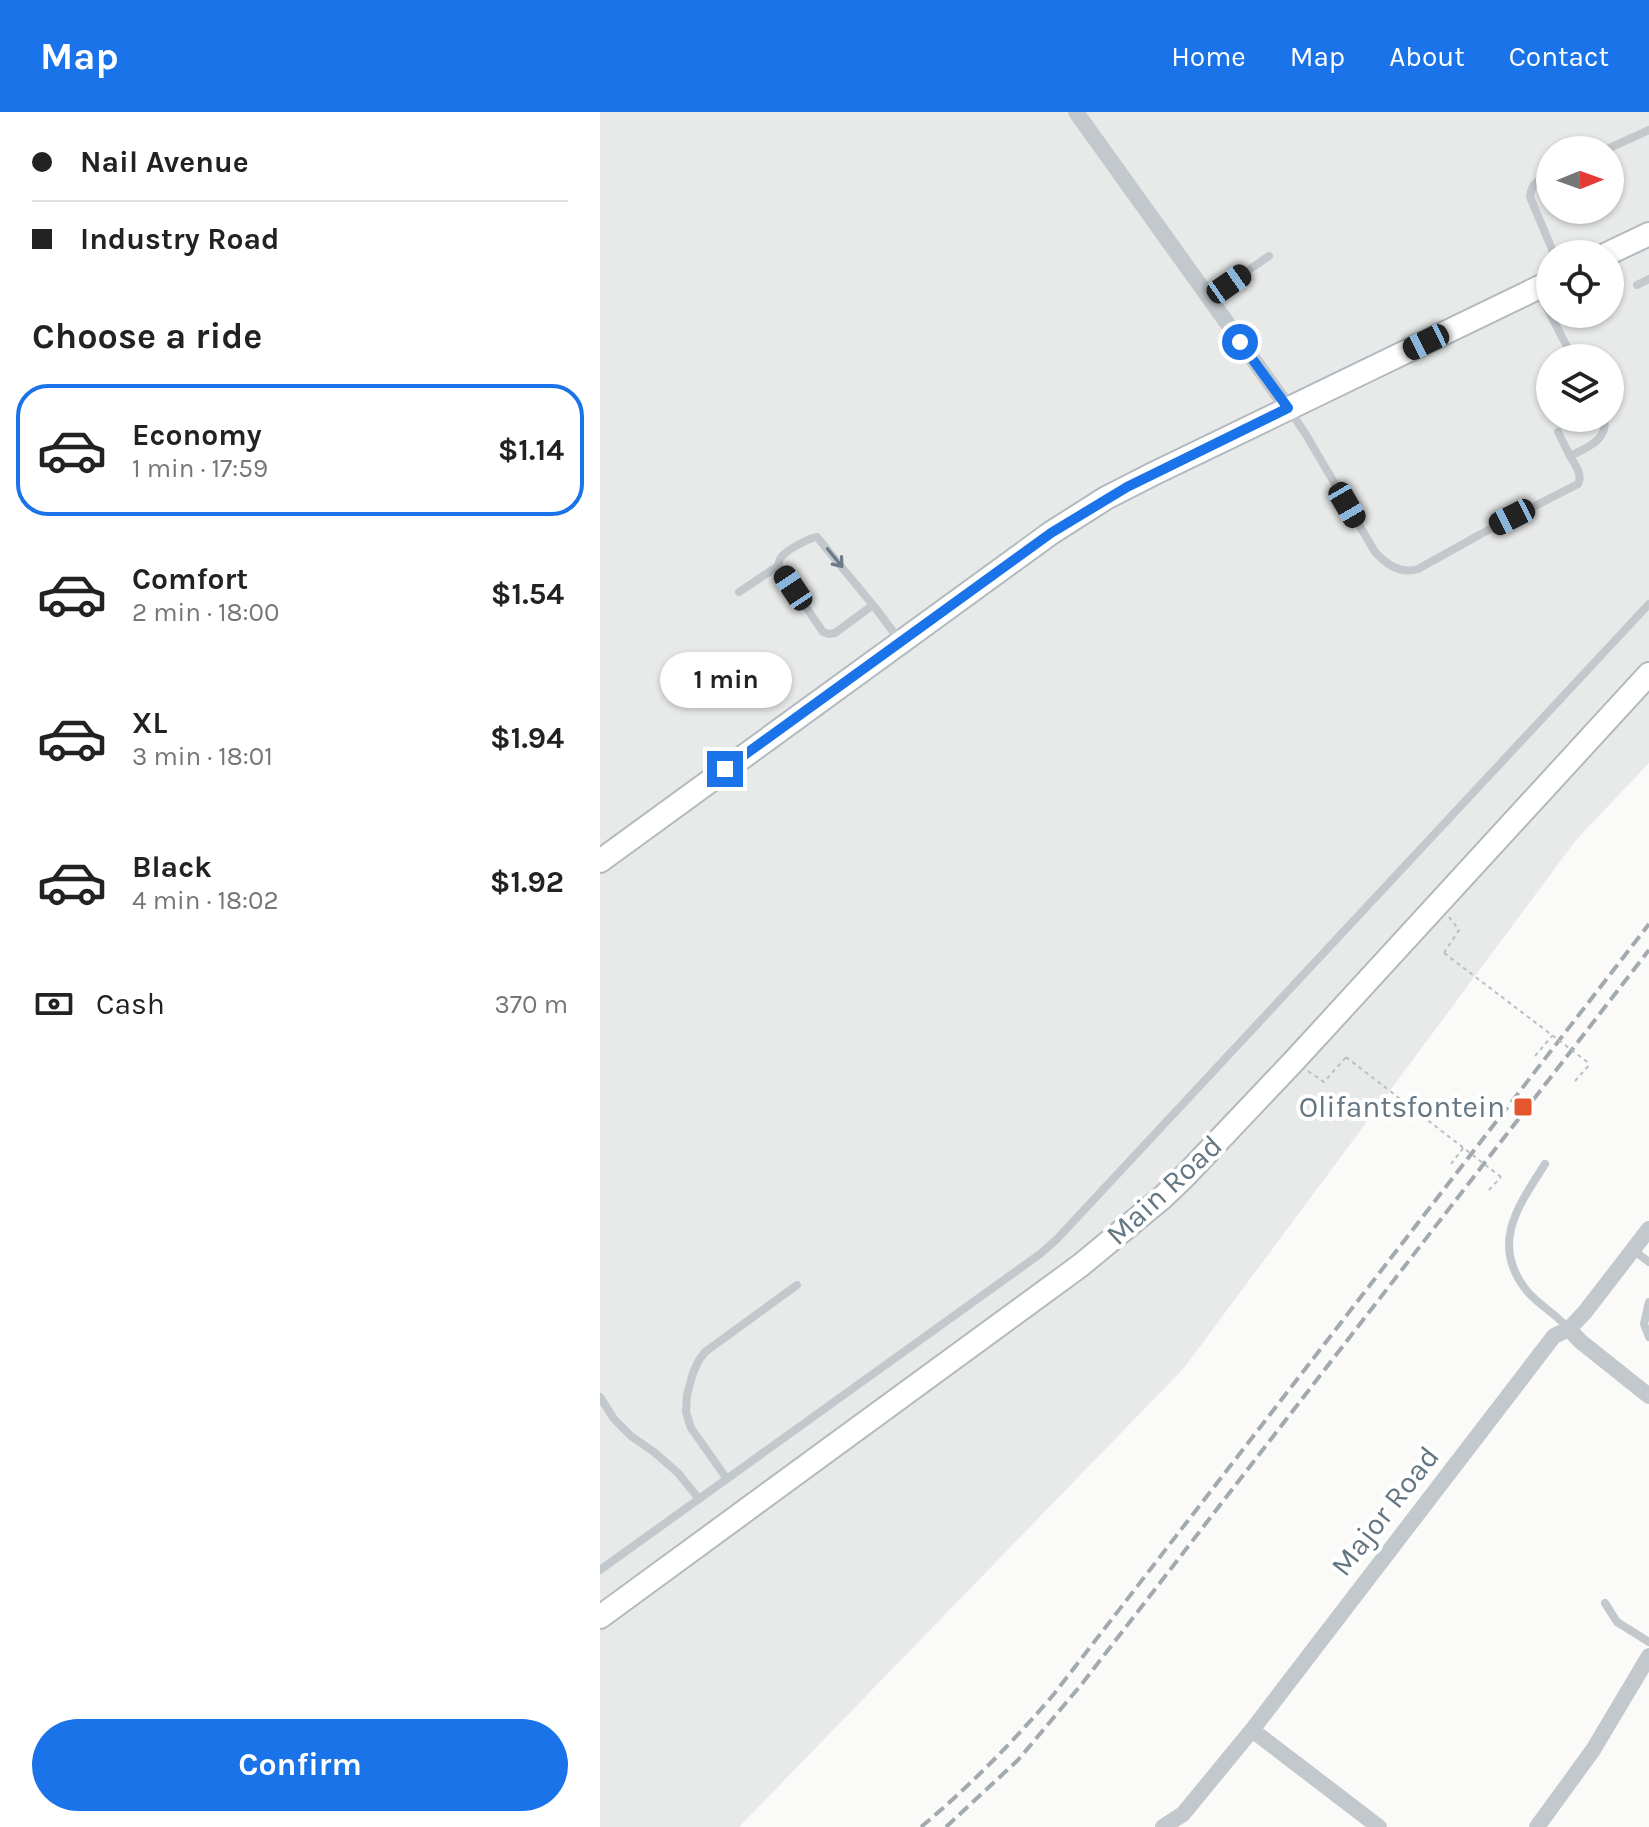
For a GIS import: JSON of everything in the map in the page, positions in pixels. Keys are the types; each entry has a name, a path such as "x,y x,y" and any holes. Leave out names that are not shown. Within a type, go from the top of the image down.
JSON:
{"main road":[{"path":"1624,246 1649,234"},
{"path":"600,861 1086,510 1153,474 1536,288"},
{"name":"Main Road","path":"600,1617 1081,1265 1162,1198 1294,1061 1649,674"}],"street":[{"path":"1076,112 1288,408"},
{"name":"Major Road","path":"1163,1827 1183,1814 1252,1730 1554,1336 1569,1329 1585,1312 1649,1229"},
{"path":"1569,1329 1649,1396"},
{"path":"1537,1827 1593,1750 1649,1656"},
{"path":"1252,1730 1379,1827"}],"lane":[{"path":"1624,141 1649,130"},
{"path":"1536,182 1531,187 1530,197 1536,211"},
{"path":"1208,298 1269,256"},
{"path":"1637,285 1649,279"},
{"path":"1288,408 1375,552 1388,565 1408,572 1578,484 1580,473 1558,432"},
{"path":"1570,456 1600,438 1603,432"},
{"path":"873,605 835,633 823,632 778,566 778,560 810,538 817,537 873,605 900,642"},
{"path":"739,592 778,566"},
{"path":"600,1570 1056,1240 1649,604"},
{"path":"1545,1164 1517,1209 1508,1248 1515,1272 1528,1292 1569,1329"},
{"path":"1633,1250 1649,1262"},
{"path":"727,1479 688,1420 687,1395 693,1373 705,1352 797,1285"},
{"path":"1649,1302 1644,1324 1649,1337"},
{"path":"600,1397 614,1419 678,1473 699,1499"},
{"path":"1605,1603 1617,1622 1649,1642"}],"path":[{"path":"1459,930 1444,953 1590,1064 1575,1081"},
{"path":"1535,1056 1552,1036"},
{"path":"1324,1082 1346,1057 1501,1177 1489,1190"},
{"path":"1451,1164 1464,1147"}],"shaded area":[{"path":"600,112 1649,112 1649,763 1576,840 1184,1368 739,1827 600,1827"}],"railway":[{"path":"921,1827 990,1764 1054,1694 1649,924"},
{"path":"946,1827 1018,1760 1081,1685 1649,950"}],"place":[{"name":"Olifantsfontein","path":"1523,1107"}],"route":[{"path":"725,769 1051,533 1106,498 1288,408 1240,342"}]}
